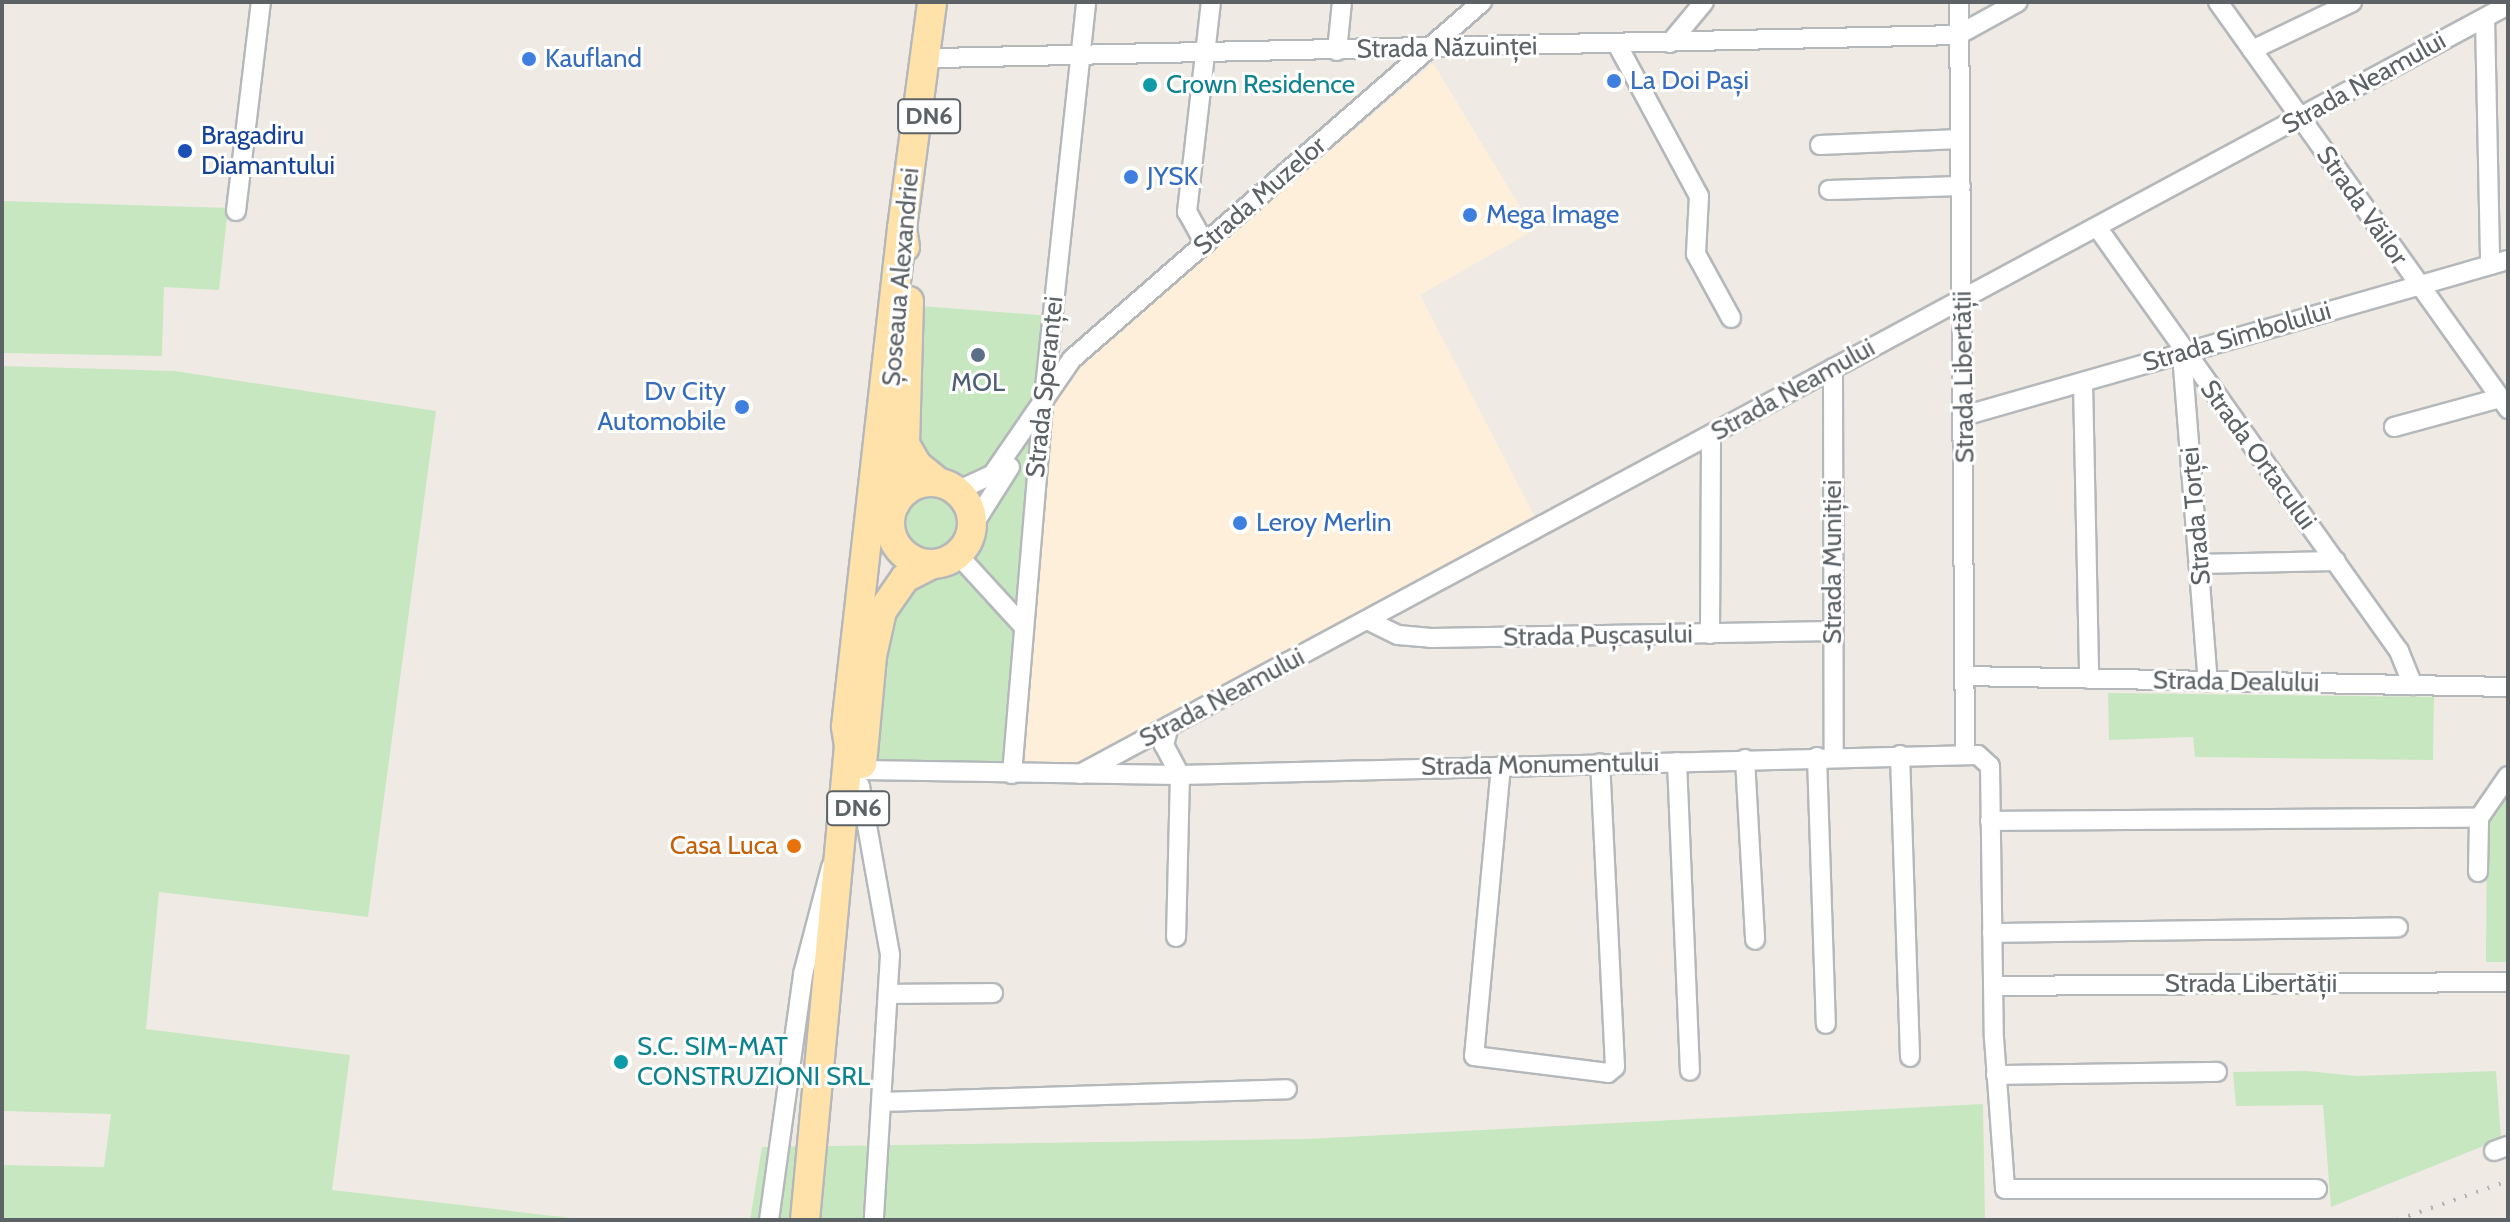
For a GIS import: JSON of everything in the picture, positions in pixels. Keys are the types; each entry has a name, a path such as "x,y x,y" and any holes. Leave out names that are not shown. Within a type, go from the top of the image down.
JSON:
{"main road":[{"name":"Șoseaua Alexandriei","path":"895,504 890,397 902,228 932,2"},
{"name":"Șoseaua Alexandriei","path":"944,2 915,230 902,402 910,456 947,487"},
{"name":"DN6","path":"857,768 846,726 902,228"},
{"path":"895,504 913,486 947,487"},
{"name":"DN6","path":"947,487 966,501 972,527"},
{"name":"DN6","path":"822,1220 869,625 888,567 895,504"},
{"path":"958,555 972,527"},
{"path":"891,534 905,556 930,565"},
{"name":"DN6","path":"805,1220 837,854 857,768 878,625 905,578 958,555"}],"street":[{"path":"236,211 261,2"},
{"name":"Strada Speranței","path":"1012,774 1043,396 1086,2"},
{"path":"1205,244 1187,212 1211,2"},
{"path":"1337,51 1342,2"},
{"name":"Strada Muzelor","path":"1043,396 1072,359 1432,49 1482,2"},
{"path":"1670,43 1704,2"},
{"name":"Strada Libertății","path":"1959,2 1967,415 1965,753"},
{"path":"1958,35 2018,2"},
{"name":"Strada Văilor","path":"2218,2 2504,403"},
{"path":"2252,50 2352,2"},
{"name":"Strada Neamului","path":"1078,775 2508,5"},
{"path":"2485,18 2488,143 2499,263"},
{"name":"Strada Năzuinței","path":"937,58 1958,35"},
{"path":"1617,44 1699,196 1696,254 1731,318"},
{"path":"2488,143 2508,135"},
{"path":"1820,145 1960,139"},
{"path":"1829,190 1961,186"},
{"name":"Strada Ortacului","path":"2097,227 2182,351 2399,651 2413,685"},
{"name":"Strada Simbolului","path":"1967,415 2182,351 2499,263"},
{"name":"Strada Torței","path":"2182,351 2208,682"},
{"name":"Strada Muniției","path":"1826,1024 1826,757 1833,631 1833,368"},
{"path":"2083,382 2089,679"},
{"path":"947,487 992,475 1043,396"},
{"path":"972,527 1030,434 1043,396"},
{"path":"2394,427 2504,403"},
{"path":"1710,634 1711,435"},
{"path":"958,555 1023,626"},
{"path":"2201,564 2336,561"},
{"name":"Strada Pușcașului","path":"1367,620 1398,635 1431,638 1833,631"},
{"name":"Strada Dealului","path":"1965,676 2508,687"},
{"path":"1169,726 1164,745 1180,775 1176,937"},
{"name":"Strada Monumentului","path":"857,768 1012,774 1180,775 1965,753 1987,760 1990,821"},
{"path":"1900,755 1910,1057"},
{"path":"1745,759 1755,940"},
{"path":"1677,762 1690,1071"},
{"path":"1501,766 1474,1056 1608,1073 1615,1067 1600,763"},
{"path":"857,768 889,941 883,1102 874,1220"},
{"path":"2478,872 2479,818 2508,776"},
{"path":"2317,1189 2005,1189 1996,1075 1990,821 2479,818"},
{"path":"769,1220 803,974 822,886 837,854"},
{"name":"Strada Libertății","path":"1992,933 2398,927"},
{"name":"Strada Libertății","path":"1993,986 2508,982"},
{"path":"888,994 993,993"},
{"path":"1996,1075 2217,1072"},
{"path":"883,1102 1287,1089"}],"shaded area":[{"path":"1433,63 1534,230 1420,295 1536,519 1085,767 1012,774 1043,396"}],"green space":[{"path":"2,201 228,208 219,290 164,287 162,356 2,353"},
{"path":"908,305 1052,316 1012,774 862,770 872,656 917,562 897,546 891,513 902,494 925,482 917,465","holes":["1030,434 987,500 971,514 958,492 1000,465"]},
{"path":"2,366 175,371 436,411 368,917 159,892 146,1029 350,1055 332,1190 588,1220 2,1220 2,1165 104,1167 111,1114 2,1111"},
{"path":"2108,693 2434,697 2433,760 2195,757 2193,737 2109,740"},
{"path":"2508,795 2508,962 2486,962 2487,820"},
{"path":"2307,1071 2357,1076 2496,1071 2501,1139 2331,1207 2323,1105 2236,1106 2233,1072"},
{"path":"1983,1104 1985,1220 750,1220 762,1147 1307,1139"}],"railway":[{"path":"2397,1220 2508,1181"}],"place":[{"name":"Kaufland","path":"529,59"},
{"name":"La Doi Pași","path":"1614,81"},
{"name":"Crown Residence","path":"1150,85"},
{"name":"Bragadiru Diamantului","path":"185,151"},
{"name":"JYSK","path":"1131,177"},
{"name":"Mega Image","path":"1470,215"},
{"name":"MOL","path":"978,355"},
{"name":"Dv City Automobile","path":"742,407"},
{"name":"Leroy Merlin","path":"1240,523"},
{"name":"Casa Luca","path":"794,846"},
{"name":"S.C. SIM-MAT CONSTRUZIONI SRL","path":"621,1062"}]}
